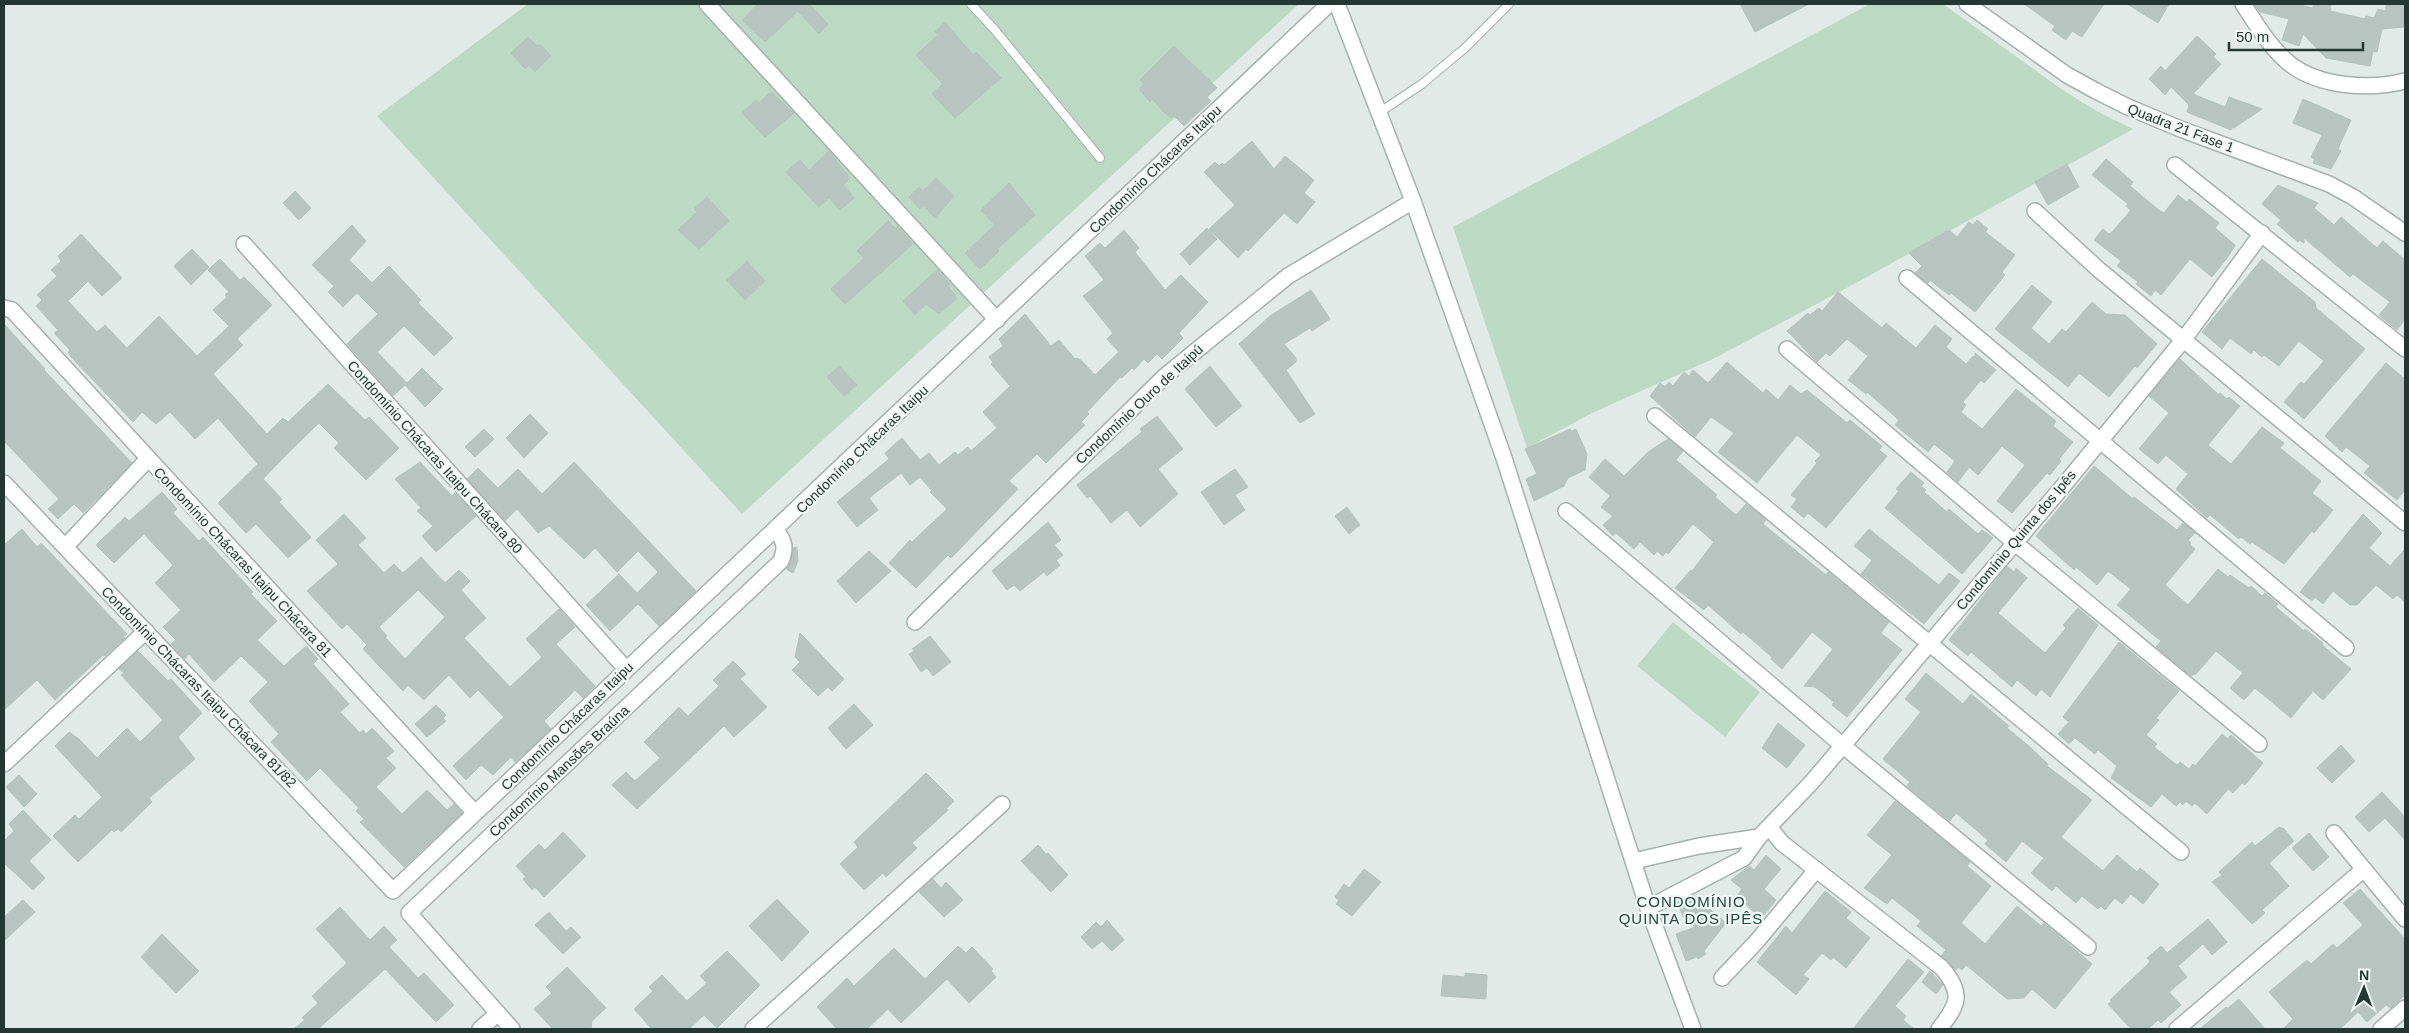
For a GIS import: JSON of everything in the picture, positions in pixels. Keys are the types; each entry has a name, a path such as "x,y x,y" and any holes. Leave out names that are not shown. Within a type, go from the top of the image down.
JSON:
{"street":[{"path":"707,4 997,320"},
{"name":"Condomínio Chácaras Itaipu","path":"393,891 626,669 776,531 1329,4"},
{"path":"1337,4 1413,201 1504,458 1648,908 1693,1029"},
{"name":"Quadra 21 Fase 1","path":"1966,4 2067,75 2096,91 2128,107 2183,130 2330,184 2353,196 2405,233"},
{"path":"2243,4 2265,38 2291,64 2315,77 2342,84 2366,86 2405,81"},
{"path":"2174,165 2262,233 2405,349"},
{"name":"Condomínio Ouro de Itaipú","path":"915,622 1166,376 1288,276 1413,201"},
{"path":"2035,211 2098,269 2405,523"},
{"name":"Condomínio Quinta dos Ipês","path":"1648,908 1744,858 1764,832 1929,644 2184,339 2262,233"},
{"name":"Condomínio Chácaras Itaipu Chácara 80","path":"244,244 626,669"},
{"path":"1907,278 2346,648"},
{"name":"Condomínio Chácaras Itaipu Chácara 81","path":"8,309 148,458 475,814"},
{"path":"1787,349 2014,542 2259,744"},
{"path":"1655,416 2182,852"},
{"path":"64,546 148,458"},
{"name":"Condomínio Chácaras Itaipu Chácara 81/82","path":"4,483 393,891"},
{"path":"1566,511 1842,745 2088,946"},
{"name":"Condomínio Mansões Braúna","path":"512,1029 408,913 781,561 785,552 784,540 776,531"},
{"path":"4,764 146,632"},
{"path":"753,1029 1002,804"},
{"path":"1634,861 1764,832 1782,843 1942,968 1952,980 1957,1000 1955,1008 1939,1029"},
{"path":"2334,832 2405,919"},
{"path":"2177,1029 2364,869"},
{"path":"1722,978 1757,941 1816,870"},
{"path":"2381,1029 2405,1008"},
{"path":"480,1029 497,1014"}],"lane":[{"path":"971,4 994,29 1100,158"},
{"path":"1380,112 1422,84 1465,48 1509,4"}],"green space":[{"path":"528,4 1299,4 742,514 377,116"},
{"path":"1870,4 1943,4 2064,91 2102,114 2133,129 1854,284 1713,359 1592,413 1527,448 1453,227"},
{"path":"1673,622 1760,692 1725,737 1637,666"}],"building":[{"path":"758,4 809,4 828,24 819,34 798,11 765,42 742,20"},
{"path":"1740,4 1809,4 1755,32"},
{"path":"2024,4 2104,4 2082,37 2072,31 2066,40 2052,30 2055,26"},
{"path":"2127,4 2169,4 2158,23"},
{"path":"2254,4 2296,4 2313,8 2313,5 2331,5 2330,11 2365,19 2366,16 2374,18 2378,9 2386,11 2386,4 2405,4 2405,27 2382,29 2377,52 2373,51 2370,66 2326,58 2303,34 2299,46 2282,40 2289,19 2260,12"},
{"path":"945,22 973,55 976,52 1001,78 955,118 932,94 943,84 916,55 938,35 935,32"},
{"path":"2197,36 2216,54 2213,57 2221,64 2193,94 2225,107 2229,97 2262,109 2234,128 2232,127 2231,130 2187,112 2189,105 2171,87 2165,95 2149,79 2161,66 2165,71"},
{"path":"528,37 537,46 540,44 551,56 535,72 529,65 525,69 511,53"},
{"path":"1174,46 1217,88 1207,97 1211,101 1184,126 1174,116 1171,118 1165,113 1152,99 1150,102 1139,89 1144,84 1140,80"},
{"path":"771,92 794,113 765,137 742,113 756,100 759,103"},
{"path":"2303,99 2351,120 2338,149 2341,151 2331,169 2313,163 2315,159 2311,157 2322,135 2293,123"},
{"path":"1252,141 1274,169 1285,156 1314,180 1304,193 1315,202 1297,224 1284,213 1248,251 1246,249 1238,258 1209,229 1235,205 1204,172 1215,162 1219,166 1222,163 1224,165"},
{"path":"829,151 850,178 843,185 854,198 840,210 829,198 819,207 786,172 800,160 809,170"},
{"path":"2106,159 2133,182 2130,186 2160,211 2164,213 2178,195 2187,202 2189,199 2219,223 2215,228 2235,245 2212,277 2190,259 2161,295 2155,290 2151,296 2136,284 2138,282 2117,266 2121,261 2094,240 2103,229 2109,234 2113,231 2131,210 2126,206 2128,204 2092,175"},
{"path":"2067,164 2079,187 2048,205 2035,182"},
{"path":"936,178 954,196 935,218 924,206 920,209 909,197 919,187 923,191"},
{"path":"1009,183 1035,215 997,249 999,251 980,269 965,253 995,225 981,210"},
{"path":"2278,185 2318,203 2314,208 2334,225 2341,217 2377,248 2383,241 2405,260 2405,319 2397,330 2379,315 2390,302 2353,274 2350,277 2304,238 2304,243 2299,240 2298,242 2277,224 2281,220 2262,204"},
{"path":"295,191 311,208 299,220 283,203"},
{"path":"707,197 729,221 699,249 678,230 697,212 694,209"},
{"path":"1977,220 1988,229 1985,232 2015,255 2002,272 2005,275 1975,312 1951,293 1949,295 1930,280 1928,283 1915,273 1922,266 1909,253 1949,230 1957,237 1969,222 1973,225"},
{"path":"888,221 895,228 897,226 913,244 845,304 831,289 864,258 857,251"},
{"path":"352,225 366,241 349,260 372,283 389,266 421,300 418,303 453,338 434,356 404,326 377,352 407,383 422,368 443,389 425,407 405,385 393,396 347,344 378,314 357,293 343,307 328,292 334,286 312,265"},
{"path":"1207,228 1217,239 1190,265 1180,254"},
{"path":"1124,230 1139,248 1135,252 1165,290 1181,275 1208,302 1179,333 1183,338 1162,359 1157,354 1148,363 1144,359 1134,370 1132,368 1122,378 1120,377 1087,412 1089,414 1081,422 1085,425 1046,463 1037,454 1009,481 1018,489 951,558 948,555 916,588 889,563 910,540 912,542 947,509 930,492 932,491 920,477 910,485 901,473 869,498 878,510 857,527 837,502 889,459 885,453 902,438 920,460 929,453 939,465 955,452 958,455 968,447 971,451 997,428 983,412 1010,386 991,364 993,362 989,357 1003,346 999,339 1025,314 1051,346 1059,340 1075,359 1077,358 1082,361 1095,375 1119,352 1107,339 1113,333 1083,296 1104,280 1085,256 1100,243 1105,248"},
{"path":"81,234 122,278 102,296 88,281 68,301 97,332 105,325 127,348 159,316 197,356 229,326 213,310 227,297 225,295 229,292 208,270 220,259 240,280 244,277 272,305 237,339 243,345 213,374 267,434 283,418 288,422 328,384 365,420 369,417 399,448 366,480 334,448 339,443 319,423 288,453 263,479 282,499 279,502 311,537 288,558 256,524 246,533 218,503 258,464 218,418 195,439 170,412 156,424 142,412 133,422 71,357 68,352 70,350 54,333 58,330 36,306 42,300 37,295 57,276 51,270 61,261 58,256"},
{"path":"192,249 209,267 191,285 174,266"},
{"path":"2262,259 2315,302 2316,308 2365,349 2304,419 2284,402 2301,382 2304,384 2324,361 2299,341 2279,366 2264,355 2262,357 2254,350 2251,354 2230,338 2222,349 2202,332"},
{"path":"747,261 765,281 745,300 727,280"},
{"path":"937,270 950,284 948,286 957,298 939,314 926,304 915,315 903,301"},
{"path":"2032,285 2052,302 2031,328 2049,344 2062,329 2066,332 2092,302 2106,314 2125,315 2157,344 2137,368 2135,366 2109,397 2079,373 2068,387 1995,329"},
{"path":"1311,290 1330,319 1312,331 1310,328 1284,344 1296,358 1296,362 1286,370 1315,414 1300,423 1239,344 1270,316"},
{"path":"1838,292 1882,328 1886,323 1916,348 1935,325 1952,339 1946,347 1966,364 1973,356 1975,357 1975,353 1996,370 1984,383 1981,380 1963,402 1966,405 1961,412 1982,429 2016,389 2056,421 2053,426 2073,442 2059,459 2061,461 2050,475 2047,473 2012,513 1997,501 2025,465 2002,446 1978,475 1969,467 1958,482 1947,472 1955,461 1934,444 1928,452 1895,425 1899,420 1867,392 1866,394 1848,380 1868,356 1847,339 1830,356 1826,353 1817,362 1787,331 1808,313 1810,315 1819,308 1822,311"},
{"path":"4,324 44,370 132,463 83,513 74,504 58,519 48,509 59,499 4,441"},
{"path":"2180,359 2219,395 2220,393 2227,399 2229,397 2240,406 2208,445 2231,464 2262,427 2284,443 2280,448 2321,481 2312,493 2333,510 2284,564 2252,542 2250,544 2241,537 2239,539 2210,515 2207,518 2176,489 2188,474 2166,455 2158,464 2139,449 2169,413 2149,396"},
{"path":"1727,362 1763,393 1766,389 1778,400 1790,385 1801,394 1807,390 1847,423 1850,420 1882,446 1879,450 1887,456 1826,528 1808,513 1804,518 1791,507 1797,499 1791,495 1817,463 1815,461 1821,455 1797,435 1757,483 1718,452 1734,433 1711,417 1695,437 1650,396 1660,383 1665,387 1669,382 1673,386 1684,372 1689,376 1693,370 1708,383"},
{"path":"2386,363 2405,379 2405,490 2397,500 2364,473 2370,466 2346,447 2342,452 2325,436"},
{"path":"839,366 857,385 844,396 827,377"},
{"path":"1210,366 1242,406 1216,427 1185,389"},
{"path":"530,414 548,433 524,458 506,438"},
{"path":"1157,416 1183,449 1158,469 1178,494 1140,527 1127,510 1111,523 1090,496 1087,498 1077,485 1142,432 1140,429"},
{"path":"484,429 494,439 475,457 465,447"},
{"path":"1570,429 1572,431 1576,429 1587,454 1585,470 1568,478 1564,486 1534,501 1526,479 1537,474 1525,449"},
{"path":"1668,439 1683,451 1676,460 1717,495 1715,497 1736,515 1746,504 1766,520 1763,524 1826,575 1828,572 1889,622 1881,633 1902,650 1847,717 1832,705 1834,702 1815,687 1804,686 1833,649 1812,632 1782,669 1771,659 1772,657 1743,632 1741,634 1708,605 1704,610 1675,588 1692,571 1714,542 1693,524 1668,554 1666,552 1663,556 1657,551 1654,555 1640,542 1634,549 1616,533 1613,536 1603,525 1613,516 1601,507 1610,496 1589,477 1605,459 1624,476 1648,452"},
{"path":"420,462 452,496 455,493 476,516 436,552 422,536 433,526 417,511 421,508 395,479"},
{"path":"574,462 696,591 659,626 638,604 610,631 586,605 619,574 637,593 658,572 638,551 617,572 595,548 584,559 549,526 538,533 517,509 505,521 467,479 478,468 498,488 518,469 542,494"},
{"path":"2094,466 2133,499 2134,497 2177,530 2183,523 2195,533 2188,540 2195,549 2165,585 2188,605 2218,569 2228,577 2230,575 2249,588 2251,586 2262,596 2265,593 2278,604 2276,607 2304,631 2305,629 2323,643 2322,645 2351,669 2323,700 2313,691 2291,718 2255,688 2244,700 2230,688 2243,673 2216,651 2195,675 2191,676 2156,647 2161,641 2117,605 2131,589 2108,571 2097,585 2076,567 2074,570 2036,536"},
{"path":"1235,469 1248,487 1235,495 1245,510 1224,525 1201,492"},
{"path":"1911,472 1924,483 1921,486 1926,490 1924,492 1947,512 1949,509 1978,534 1982,530 1993,538 1962,574 1885,508 1899,491 1896,489"},
{"path":"162,492 177,509 173,513 199,541 203,537 253,592 251,594 277,621 257,640 284,666 306,646 318,659 313,664 349,704 340,712 360,733 363,730 366,734 372,728 394,751 386,758 396,768 376,787 402,814 427,790 447,810 454,804 462,813 404,867 360,822 364,819 356,811 359,808 320,768 307,781 271,742 279,734 249,701 268,682 241,656 214,682 189,654 185,659 171,644 176,640 163,627 181,610 155,583 173,565 144,534 114,563 96,545 125,517 129,521"},
{"path":"1347,507 1360,525 1349,534 1335,516"},
{"path":"344,514 366,538 358,545 384,573 394,564 403,573 421,557 445,583 459,570 470,581 461,590 486,618 464,638 510,687 542,657 526,639 559,609 575,627 556,644 595,686 583,698 575,690 544,721 551,729 515,762 511,757 493,775 481,765 466,780 453,766 504,717 478,690 470,698 449,675 424,700 408,685 403,691 363,649 367,645 347,624 342,629 307,591 338,564 316,540","holes":["418,590 445,617 405,659 385,637 387,636 379,627"]},
{"path":"2363,514 2382,533 2369,548 2390,566 2405,549 2405,602 2397,595 2393,599 2376,585 2357,605 2350,605 2333,591 2323,604 2315,597 2312,601 2300,592"},
{"path":"1048,522 1061,540 1054,545 1063,555 1056,560 1060,565 1047,576 1044,572 1020,591 1014,585 1007,590 992,571"},
{"path":"22,529 37,547 41,543 127,634 123,636 125,638 105,656 103,655 55,700 37,680 4,710 4,545"},
{"path":"1869,529 1939,585 1949,573 1960,581 1924,624 1861,574 1872,560 1854,546"},
{"path":"797,547 798,561 793,573 786,569 791,559 793,548"},
{"path":"869,551 891,571 856,603 837,581"},
{"path":"2007,566 2014,572 2016,568 2027,578 1998,613 2045,653 2066,628 2063,625 2078,608 2098,625 2050,697 2041,689 2036,696 2017,680 2012,687 1971,652 1968,656 1949,640"},
{"path":"800,633 844,679 832,691 828,687 818,696 792,670 800,662 795,657"},
{"path":"930,636 951,662 933,676 927,668 921,672 909,654 914,651 912,649"},
{"path":"2119,642 2179,691 2156,718 2159,720 2146,735 2157,744 2154,747 2177,765 2180,762 2189,769 2193,764 2195,766 2222,734 2228,739 2231,735 2263,763 2245,785 2242,783 2233,793 2228,789 2207,814 2195,803 2192,806 2186,801 2183,805 2180,802 2176,806 2162,794 2151,807 2111,778 2117,766 2098,750 2095,754 2075,738 2069,744 2058,734 2069,722 2063,717"},
{"path":"138,651 168,681 171,679 202,713 178,737 195,759 149,798 152,802 121,832 118,829 114,832 112,830 78,862 53,836 75,815 79,819 102,797 55,746 69,732 79,739 97,758 127,728 140,742 163,720 121,675 124,673 119,669"},
{"path":"733,661 746,674 740,679 767,707 734,737 724,726 637,809 612,785 626,772 635,781 660,758 644,742 679,707 688,716 719,686 713,680"},
{"path":"1926,673 1963,704 1971,694 2009,726 2007,728 2048,764 2047,766 2092,800 2061,837 2103,871 2117,855 2137,872 2140,868 2159,884 2143,904 2131,894 2122,904 2115,898 2105,910 2101,906 2098,909 2082,896 2076,903 2056,886 2052,891 2031,873 2044,858 2022,841 2006,862 1985,844 1988,840 1956,813 1950,821 1907,786 1910,782 1883,759 1921,712 1905,699"},
{"path":"854,704 873,725 846,749 828,728"},
{"path":"436,705 446,715 443,718 446,721 427,737 415,724"},
{"path":"1778,723 1805,745 1787,768 1762,748"},
{"path":"2341,745 2355,761 2332,783 2317,768"},
{"path":"926,773 954,801 946,809 948,810 912,843 917,848 886,877 883,873 864,890 840,864 858,847 854,842"},
{"path":"19,775 37,794 24,807 6,787"},
{"path":"2382,792 2405,817 2405,840 2385,818 2369,832 2355,817"},
{"path":"1895,801 1970,862 1967,866 1991,886 1961,923 1985,944 2017,906 2041,926 2044,923 2092,964 2055,1009 2032,989 2024,998 2007,999 1966,965 1962,970 1958,967 1956,970 1941,956 1946,950 1917,926 1921,921 1892,898 1887,904 1864,888 1892,855 1867,835"},
{"path":"23,810 51,840 29,861 45,878 33,890 4,863 4,841 14,831 9,824"},
{"path":"2279,827 2284,829 2294,841 2269,863 2289,886 2262,910 2265,913 2252,924 2212,882 2222,875 2219,872 2252,842 2255,846"},
{"path":"563,832 586,856 544,897 535,887 532,890 523,879 526,877 516,866 539,844 545,850"},
{"path":"2309,833 2329,857 2313,871 2292,848"},
{"path":"1038,845 1068,875 1051,892 1021,861"},
{"path":"1766,855 1781,869 1764,889 1776,900 1761,919 1737,896 1742,889 1731,880 1749,866 1754,870"},
{"path":"1364,869 1381,882 1352,916 1336,904 1339,900 1335,897 1344,884 1349,888"},
{"path":"933,879 941,888 946,882 963,900 944,917 919,892"},
{"path":"2360,889 2405,939 2405,995 2391,1008 2386,1005 2367,1022 2358,1012 2340,1029 2283,1029 2293,1019 2269,992 2307,960 2311,964 2333,944 2337,948 2363,925 2343,903"},
{"path":"1825,891 1851,912 1846,918 1870,938 1846,968 1833,957 1831,960 1822,953 1803,975 1809,979 1796,995 1757,962 1786,926 1792,933"},
{"path":"1694,895 1726,923 1704,951 1706,954 1698,959 1697,957 1686,961 1676,934 1695,927 1683,917 1678,903"},
{"path":"777,899 809,932 782,961 749,926"},
{"path":"23,900 35,912 4,941 4,917"},
{"path":"340,907 370,940 384,926 397,940 389,947 418,978 424,973 454,1005 436,1022 385,969 318,1029 294,1029 305,1020 302,1018 318,1003 312,996 347,963 316,929"},
{"path":"549,912 566,931 571,927 581,937 563,954 535,925"},
{"path":"2208,919 2227,942 2212,955 2203,944 2178,966 2187,977 2169,992 2181,1005 2161,1023 2158,1020 2148,1029 2131,1029 2108,1004 2112,1001 2110,1000 2148,964 2150,961 2147,958 2161,946 2167,953"},
{"path":"1107,920 1124,940 1112,951 1102,941 1092,949 1081,937 1096,922 1101,927"},
{"path":"162,934 199,971 176,993 141,957"},
{"path":"958,946 966,953 972,947 993,969 991,971 996,977 969,1003 947,979 901,1023 888,1009 867,1029 837,1029 817,1007 847,978 854,986 894,948 925,979"},
{"path":"727,951 760,985 717,1028 704,1015 689,1029 652,1029 634,1009 653,991 649,987 662,975 687,1001 707,983 700,976"},
{"path":"1908,959 1924,972 1895,1006 1906,1016 1903,1020 1914,1029 1853,1029"},
{"path":"567,967 606,1008 592,1021 591,1029 553,1029 534,1009 552,993 546,987"},
{"path":"1930,971 1943,985 1936,994 1922,982"},
{"path":"1465,973 1487,975 1486,999 1441,996 1443,975 1465,977"},
{"path":"2239,999 2265,1029 2200,1029 2226,1007 2228,1008"}],"district":[{"name":"CONDOMÍNIO QUINTA DOS IPÊS","path":"1691,910"}]}
